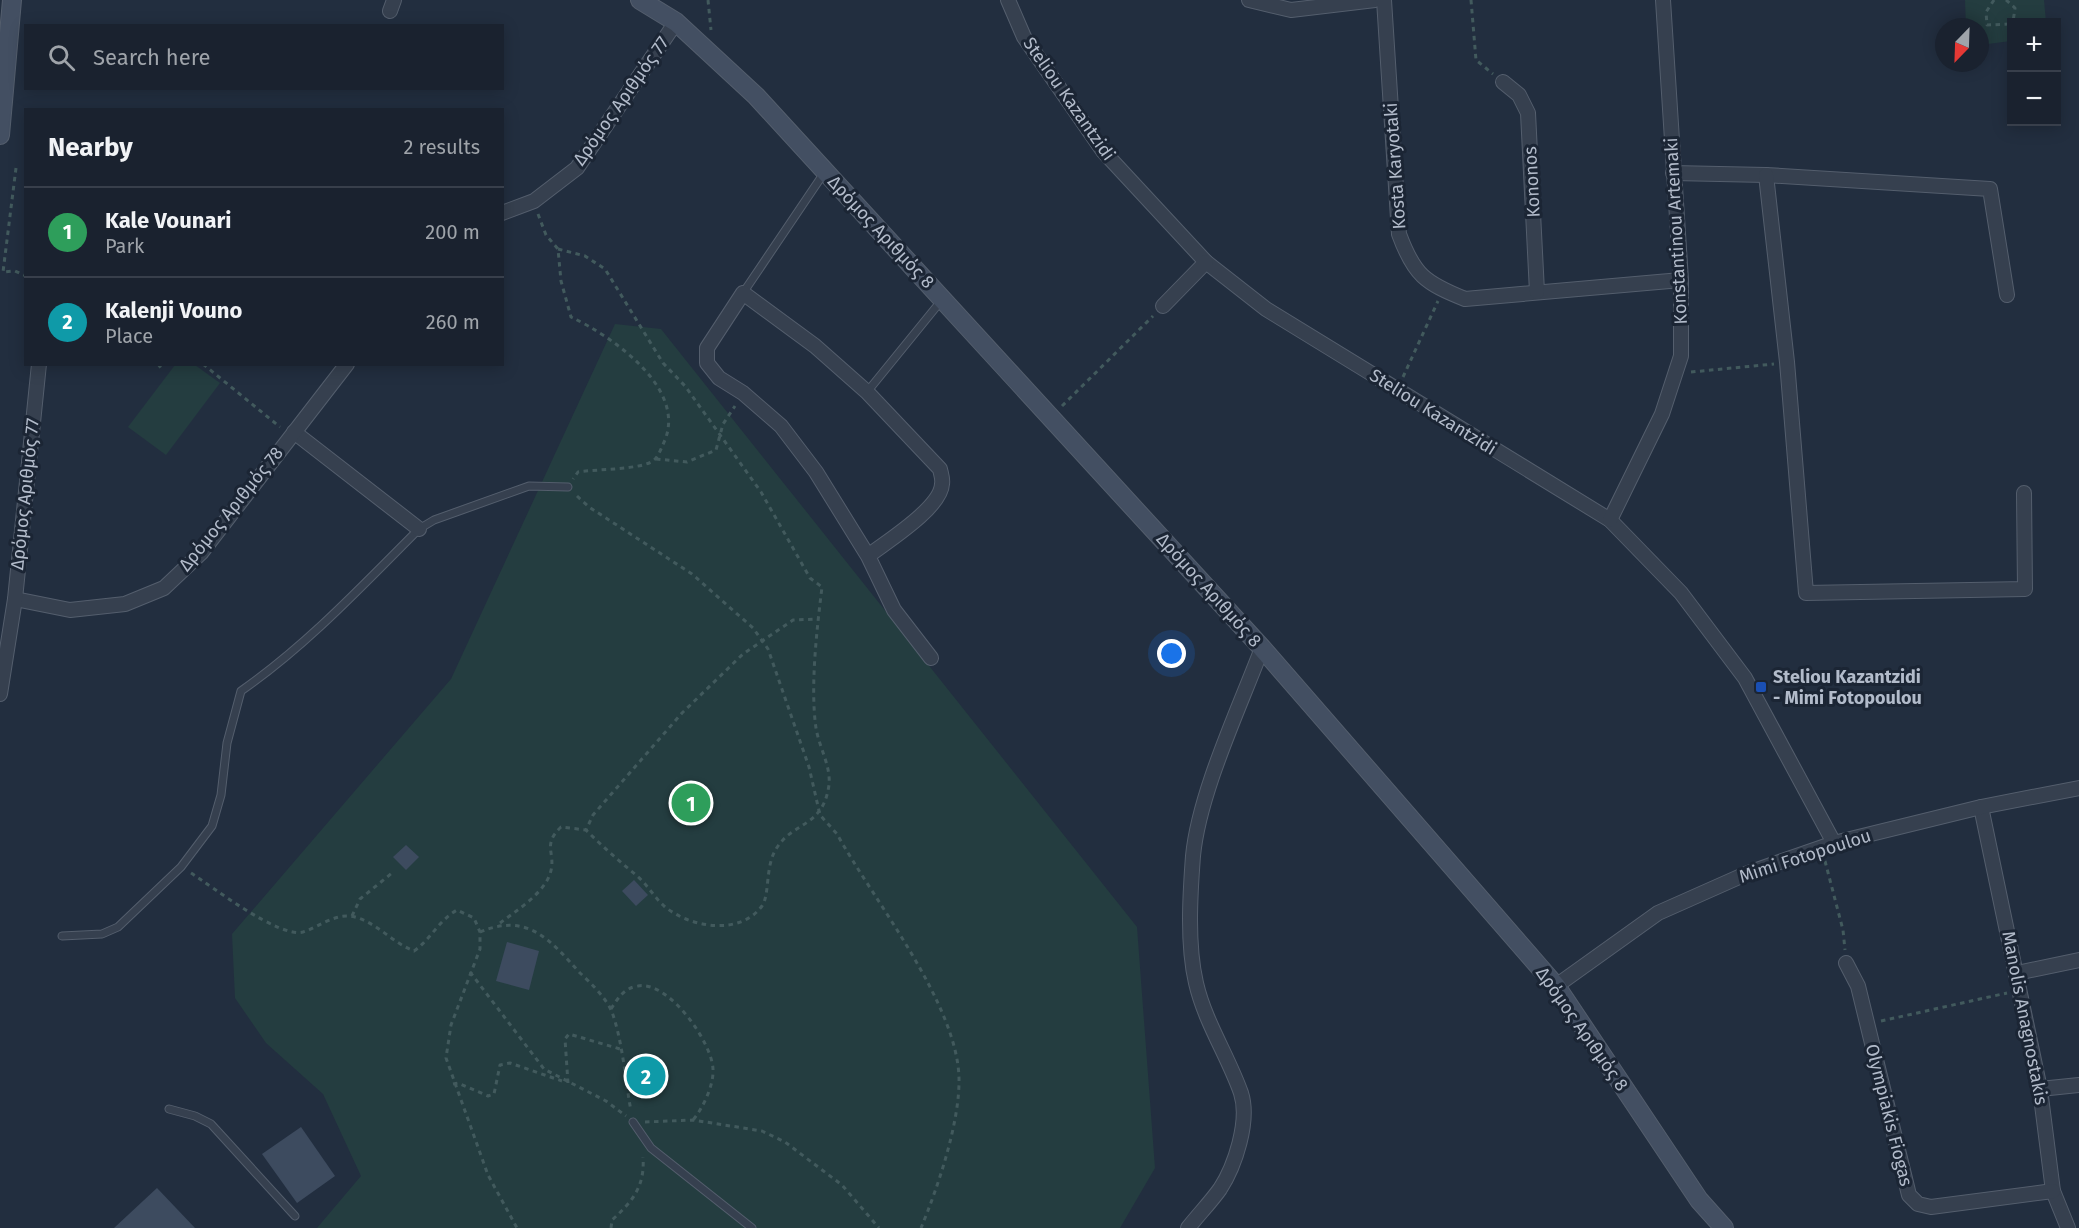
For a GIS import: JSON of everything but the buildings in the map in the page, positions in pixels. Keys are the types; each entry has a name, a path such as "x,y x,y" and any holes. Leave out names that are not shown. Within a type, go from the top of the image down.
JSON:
{"street":[{"path":"0,135 12,0"},
{"name":"Δρόμος Αριθμός 8","path":"640,0 676,22 756,96 1262,648 1556,986 1699,1200 1724,1228"},
{"name":"Steliou Kazantzidi","path":"1008,0 1024,37 1103,151 1206,262 1266,309 1610,520 1681,592 1744,678 1828,845"},
{"path":"1249,0 1291,10 1375,0"},
{"name":"Kosta Karyotaki","path":"1384,0 1399,234 1410,263 1435,287 1465,299 1682,280"},
{"name":"Konstantinou Artemaki","path":"1610,520 1662,414 1681,356 1682,280 1663,0"},
{"name":"Δρόμος Αριθμός 77","path":"504,212 534,201 577,168 676,22"},
{"name":"Kononos","path":"1503,82 1519,95 1528,113 1537,292"},
{"path":"1673,173 1766,175 1990,189 2007,295"},
{"path":"1766,175 1787,362 1806,593 2025,589 2024,493"},
{"path":"1163,306 1206,262"},
{"path":"868,556 923,513 937,498 943,485 940,469 867,392 815,345 743,292 707,348 706,363 719,378 743,393 781,426 809,463 868,556 894,610 931,658"},
{"name":"Δρόμος Αριθμός 77","path":"0,694 15,599 39,366"},
{"name":"Δρόμος Αριθμός 78","path":"15,599 70,610 124,604 164,588 201,553 345,366"},
{"path":"293,434 419,529"},
{"path":"1188,1228 1220,1188 1238,1145 1243,1118 1241,1094 1207,1017 1196,984 1192,956 1193,855 1200,818 1262,648"},
{"name":"Mimi Fotopoulou","path":"1556,986 1658,913 1748,873 1828,845 1981,807 2079,788"},
{"name":"Manolis Anagnostakis","path":"1981,807 2040,1089 2053,1191 2068,1228"},
{"path":"2017,973 2079,960"},
{"name":"Olympiakis Fiogas","path":"1846,963 1858,986 1909,1195 1918,1204 1931,1207 2053,1191"},
{"path":"2040,1089 2079,1085"}],"lane":[{"path":"743,292 826,171"},
{"path":"867,392 943,299"},
{"path":"62,936 102,934 118,927 181,867 212,826 221,795 227,743 242,691 274,668 321,626 419,529 444,516 529,486 568,488"},
{"path":"169,1109 195,1116 211,1124 295,1216"},
{"path":"633,1122 651,1148 752,1228"}],"path":[{"path":"708,0 714,55"},
{"path":"1471,0 1476,60 1503,82"},
{"path":"1994,0 1986,12 1987,26 2007,24"},
{"path":"2006,0 2014,8 2013,18"},
{"path":"16,168 3,272 15,271 24,275"},
{"path":"480,932 500,923 543,886 550,874 552,859 549,848 553,835 561,827 586,830 639,877 664,905 678,915 704,924 728,925 747,921 764,904 768,864 778,847 820,815 829,785 825,758 816,729 818,619 822,587 810,578 761,492 684,386 663,363 605,269 585,256 558,249 546,235 534,201"},
{"path":"558,249 561,281 571,317 597,329 636,358 666,405 670,426 656,459"},
{"path":"1398,390 1443,290"},
{"path":"1051,417 1163,306"},
{"path":"1675,374 1787,362"},
{"path":"206,366 293,434"},
{"path":"743,393 723,424 716,450 687,462 656,459 644,465 578,472 568,488 589,507 692,574 753,628 768,650 809,767 820,815 837,834 939,1002 953,1043 959,1078 953,1120 939,1185 921,1228"},
{"path":"586,830 593,814 682,712 743,654 793,620 818,619"},
{"path":"1828,845 1843,930 1846,963"},
{"path":"181,867 274,927 300,932 329,920 352,916 366,921 401,946 414,951 426,943 445,917 457,910 474,918 480,932 480,949 449,1036 446,1058 453,1084 488,1175 517,1228"},
{"path":"352,916 360,899 392,873"},
{"path":"500,923 531,929 546,937 588,980 611,1009 621,1049 633,1122"},
{"path":"470,972 544,1069 606,1101 633,1122 693,1120 762,1131 785,1142 842,1185 879,1228"},
{"path":"611,1009 622,992 639,985 655,987 681,1008 704,1041 713,1070 703,1109 693,1120"},
{"path":"1867,1024 2020,990"},
{"path":"568,1083 565,1039 569,1034 621,1049"},
{"path":"453,1084 458,1083 488,1096 494,1095 500,1065 510,1063 568,1083"},
{"path":"612,1228 612,1220 629,1204 640,1188 645,1139"}],"green space":[{"path":"1965,0 2044,0 2046,18 2007,18 2007,42 1989,44 1989,18 1966,18"},
{"path":"615,324 661,329 1137,927 1155,1168 1120,1228 317,1228 361,1176 323,1094 266,1043 235,998 232,934 451,679"},
{"path":"174,366 196,366 220,383 166,455 128,427"}],"place":[{"name":"Steliou Kazantzidi - Mimi Fotopoulou","path":"1761,687"},
{"name":"Kale Vounari","path":"691,803"},
{"name":"Kalenji Vouno","path":"646,1076"}]}
